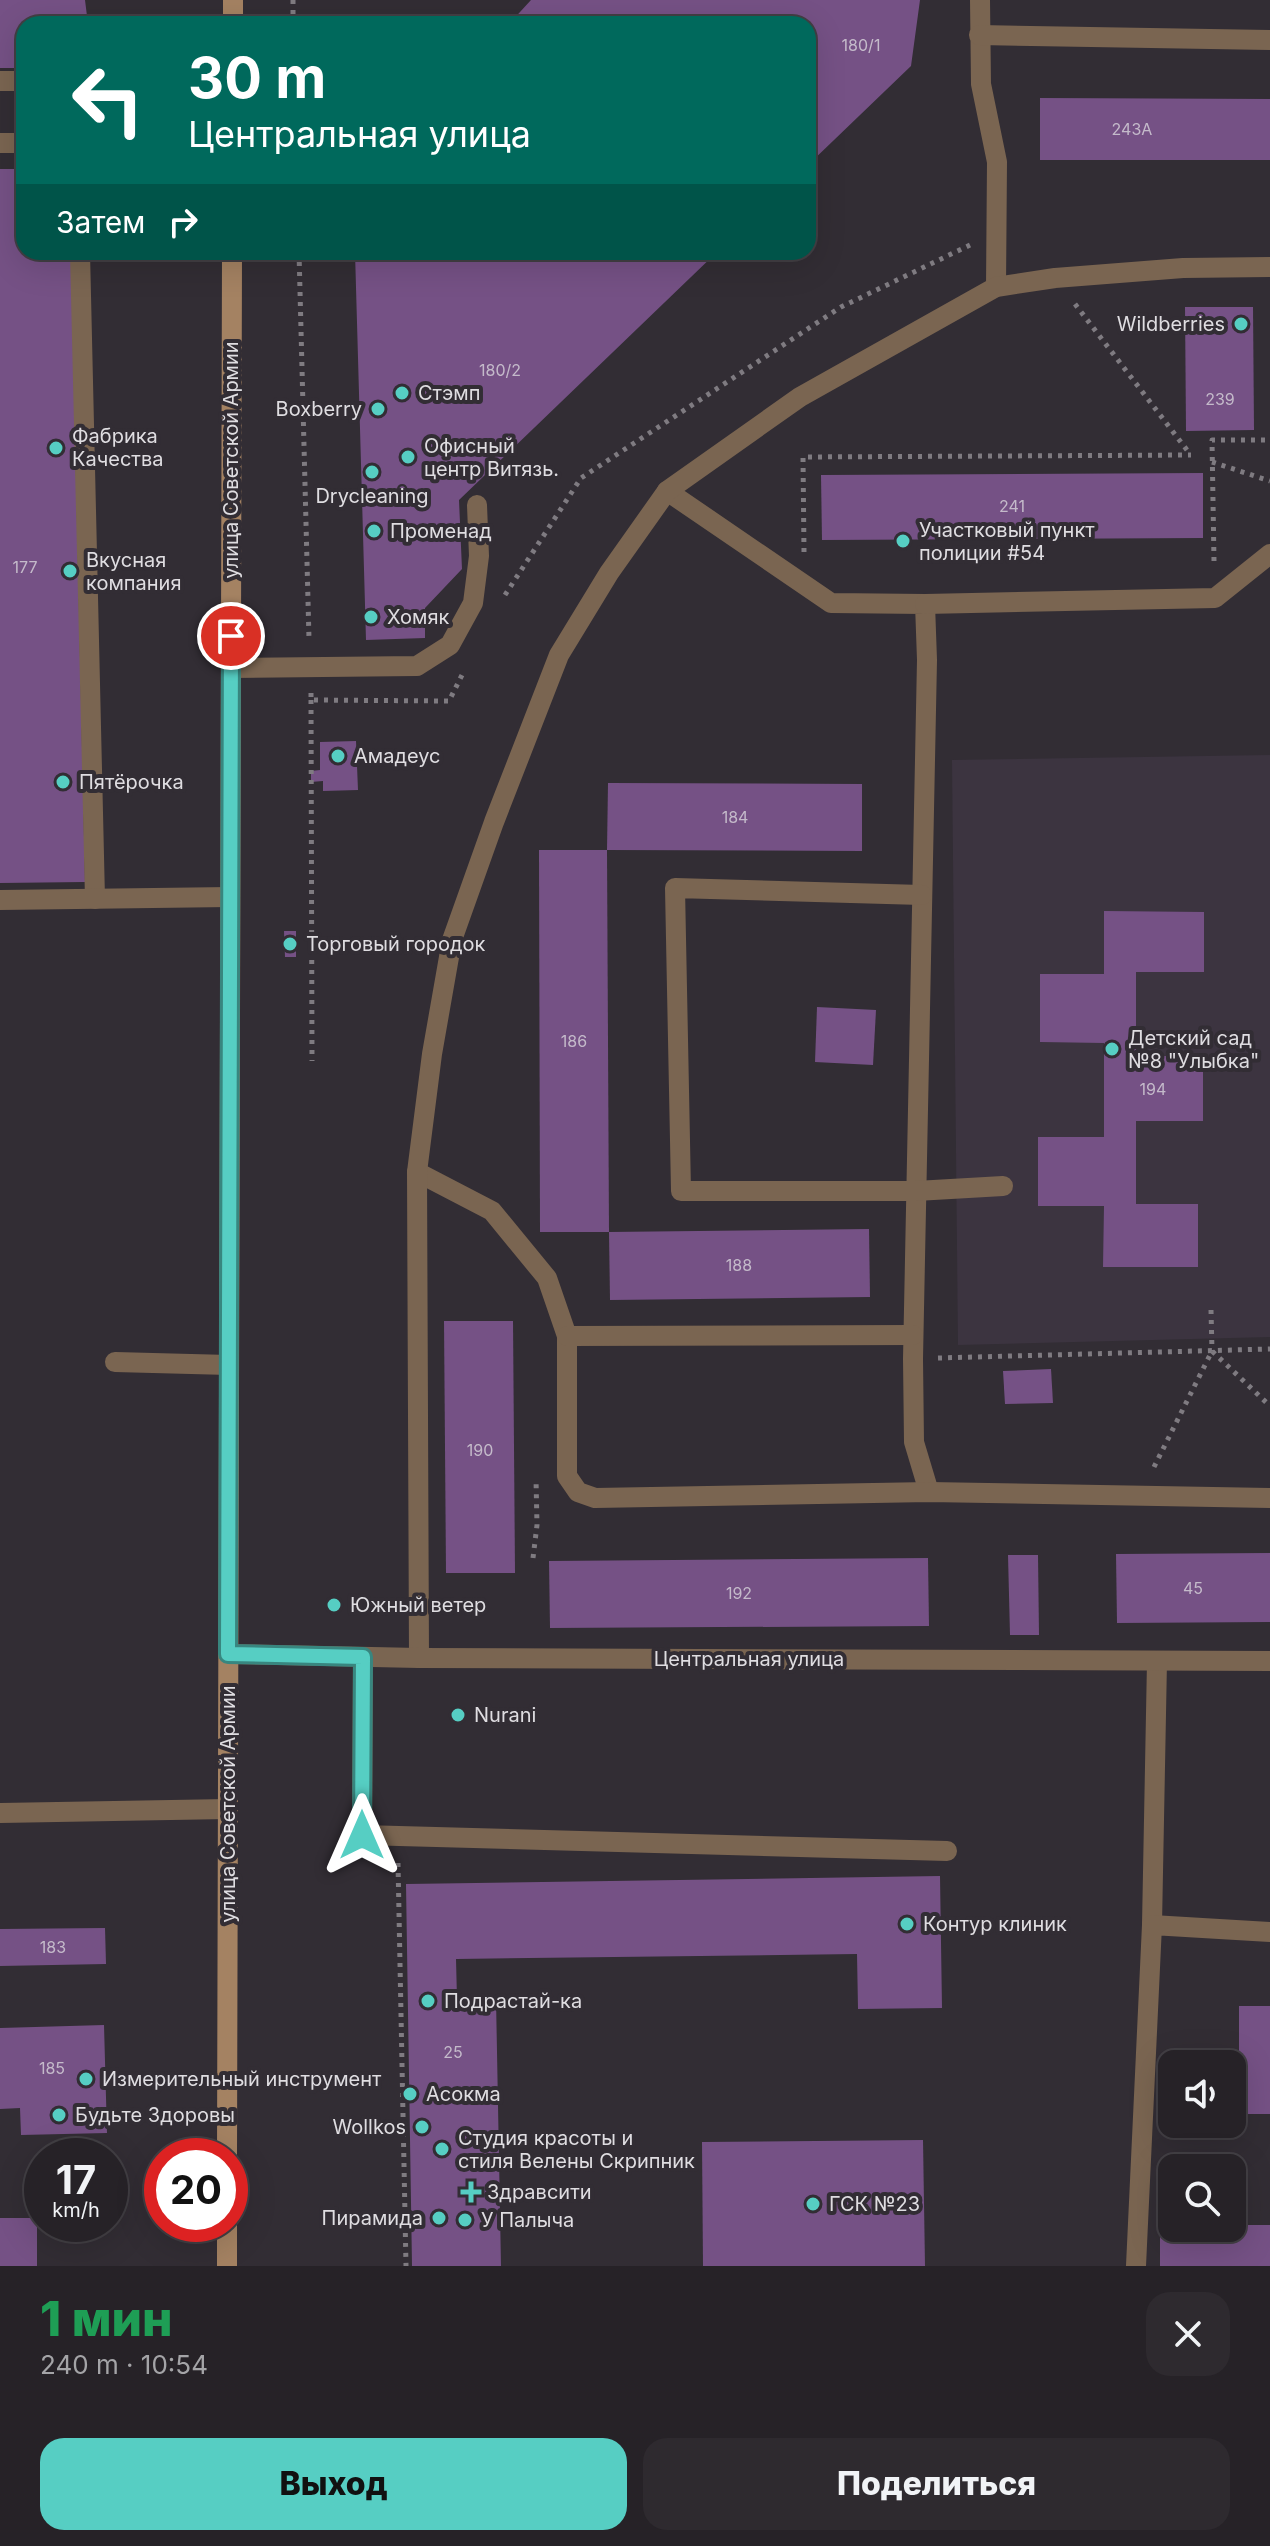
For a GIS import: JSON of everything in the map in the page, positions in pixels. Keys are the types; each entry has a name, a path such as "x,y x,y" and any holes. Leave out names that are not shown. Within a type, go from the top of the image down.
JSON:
{"main road":[{"name":"улица Советской Армии","path":"227,2138 232,260"},
{"path":"227,2242 227,2266"}],"street":[{"path":"980,0 981,84 997,162 996,287"},
{"path":"979,35 1270,40"},
{"path":"80,260 95,899"},
{"path":"419,1658 417,1172 432,1054 452,940 494,822 559,655 609,573 667,491 800,397 996,287 1055,278 1183,268 1270,267"},
{"path":"667,491 831,603 1215,598 1270,554"},
{"path":"231,668 417,666 450,645 473,603 479,556 477,505"},
{"path":"925,604 927,660 913,1359 914,1442 929,1492"},
{"path":"922,895 675,888 681,1191 916,1191 1003,1186"},
{"path":"0,900 230,897"},
{"path":"417,1172 492,1211 547,1278 567,1336 567,1476 578,1492 595,1498 929,1492 1270,1498"},
{"path":"567,1336 913,1335"},
{"path":"115,1362 229,1365"},
{"name":"Центральная улица","path":"228,1654 419,1658 1270,1661"},
{"path":"363,1657 362,1835 947,1851"},
{"path":"1136,2266 1152,1925 1157,1661"},
{"path":"0,1813 228,1809"},
{"path":"1152,1925 1270,1932"}],"path":[{"path":"501,603 581,478 841,307 997,232"},
{"path":"299,260 311,700 312,1061"},
{"path":"792,549 804,559 803,457 1191,455 1055,278"},
{"path":"1214,560 1212,440 1270,440"},
{"path":"1212,462 1270,481"},
{"path":"311,700 449,701 471,659"},
{"path":"1140,1495 1212,1351 1211,1310"},
{"path":"913,1359 1270,1349"},
{"path":"1212,1351 1270,1406"},
{"path":"398,1836 406,2266"}],"shaded area":[{"name":"Детский сад №8 \"Улыбка\"","path":"1270,755 1270,1337 958,1345 952,760"}],"building":[{"path":"0,0 85,0 87,16 16,16 16,68 0,68"},
{"path":"531,0 920,0 911,66 816,157 816,16 516,16"},
{"path":"1040,98 1270,99 1270,160 1040,160"},
{"path":"0,169 16,169 16,260 71,260 85,882 0,883"},
{"path":"355,260 709,260 459,500 462,569 425,608 425,638 366,640"},
{"path":"1185,307 1253,307 1254,430 1186,431"},
{"path":"1203,473 1203,538 822,540 821,475"},
{"name":"Амадеус","path":"356,741 358,790 323,791 323,781 311,782 311,771 320,770 320,742"},
{"path":"608,783 862,784 862,851 607,850"},
{"path":"539,850 607,850 609,1232 540,1232"},
{"path":"1104,911 1204,912 1204,972 1136,972 1136,1056 1203,1056 1203,1121 1136,1121 1136,1204 1198,1204 1198,1267 1103,1267 1104,1206 1038,1206 1038,1137 1104,1137 1104,1043 1040,1042 1040,974 1104,974"},
{"name":"Торговый городок","path":"284,931 296,931 296,957 285,957"},
{"path":"817,1007 876,1010 873,1065 815,1062"},
{"path":"869,1229 870,1297 610,1300 609,1232"},
{"path":"444,1321 513,1321 515,1573 446,1573"},
{"path":"1051,1369 1053,1403 1005,1404 1003,1371"},
{"path":"1270,1553 1270,1622 1117,1623 1116,1554"},
{"path":"1008,1555 1038,1555 1039,1635 1010,1635"},
{"path":"928,1558 929,1626 550,1628 549,1561"},
{"path":"940,1876 942,2008 858,2009 857,1954 456,1959 457,1999 496,1998 501,2266 412,2266 406,1884"},
{"path":"105,1928 106,1964 0,1966 0,1929"},
{"path":"1239,2006 1270,2006 1270,2114 1246,2114 1246,2050 1239,2050"},
{"path":"104,2025 107,2133 21,2135 20,2108 0,2109 0,2028"},
{"name":"ГСК №23","path":"923,2140 925,2266 703,2266 702,2142"},
{"path":"0,2218 24,2218 24,2242 37,2242 37,2266 0,2266"},
{"path":"1246,2225 1270,2225 1270,2266 1160,2266 1160,2242 1246,2242"}],"place":[{"name":"Wildberries","path":"1241,324"},
{"name":"Стэмп","path":"402,393"},
{"name":"Boxberry","path":"378,409"},
{"name":"Фабрика Качества","path":"56,448"},
{"name":"Офисный центр Витязь.","path":"408,457"},
{"name":"Drycleaning","path":"372,472"},
{"name":"Променад","path":"374,531"},
{"name":"Участковый пункт полиции #54","path":"903,541"},
{"name":"Вкусная компания","path":"70,571"},
{"name":"Хомяк","path":"371,617"},
{"name":"Амадеус","path":"338,756"},
{"name":"Пятёрочка","path":"63,782"},
{"name":"Торговый городок","path":"290,944"},
{"name":"Детский сад №8 \"Улыбка\"","path":"1112,1049"},
{"name":"Южный ветер","path":"334,1605"},
{"name":"Nurani","path":"458,1715"},
{"name":"Контур клиник","path":"907,1924"},
{"name":"Подрастай-ка","path":"428,2001"},
{"name":"Измерительный инструмент","path":"86,2079"},
{"name":"Асокма","path":"410,2094"},
{"name":"Будьте Здоровы","path":"59,2115"},
{"name":"Wollkos","path":"422,2127"},
{"name":"Студия красоты и стиля Велены Скрипник","path":"442,2149"},
{"name":"Здравсити","path":"471,2192"},
{"name":"ГСК №23","path":"813,2204"},
{"name":"Пирамида","path":"439,2218"},
{"name":"У Палыча","path":"465,2220"}],"route":[{"path":"231,636 228,1654 363,1657 362,1835"}]}
